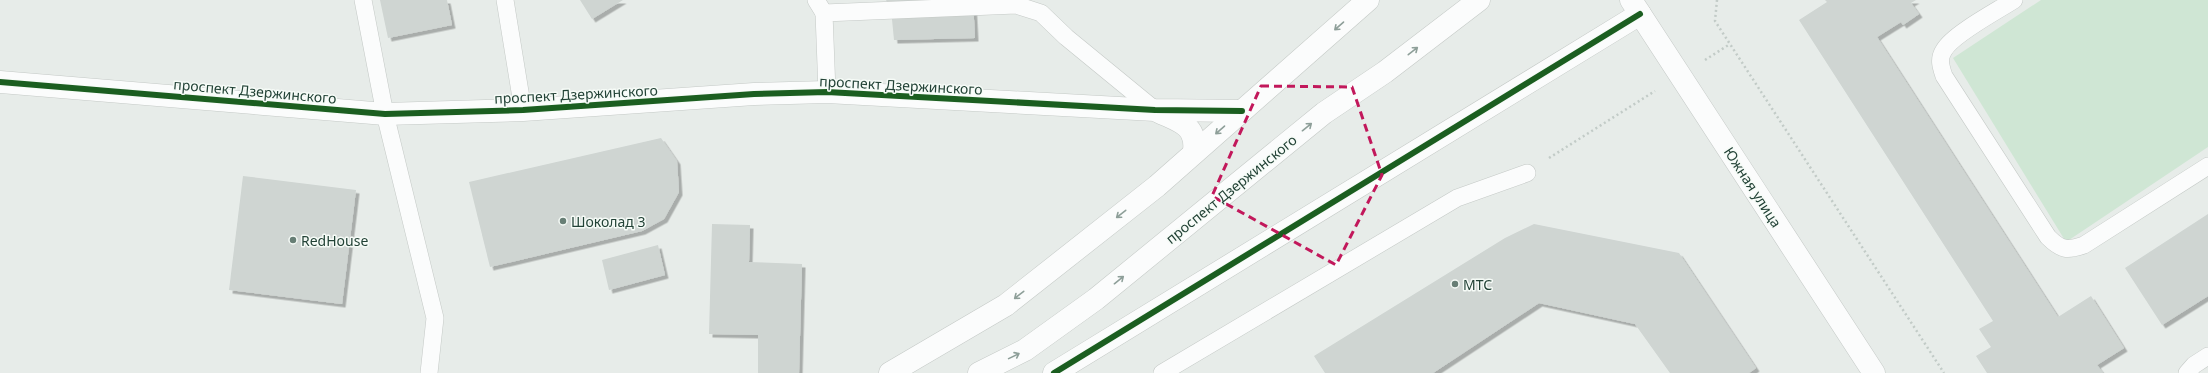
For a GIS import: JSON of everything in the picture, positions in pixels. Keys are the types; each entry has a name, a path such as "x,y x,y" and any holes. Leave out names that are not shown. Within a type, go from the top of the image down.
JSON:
{"street":[{"path":"890,373 1006,305 1157,186 1368,0"},
{"name":"проспект Дзержинского","path":"979,373 1026,350 1096,299 1324,113 1385,72 1479,0"},
{"path":"1054,373 1636,7"},
{"name":"Южная улица","path":"1636,7 1874,373"},
{"name":"проспект Дзержинского","path":"0,82 385,114 523,110 754,94 827,92 1155,110 1242,111"},
{"path":"1155,110 1184,123 1190,129 1196,140 1194,152"}],"lane":[{"path":"363,0 385,114 435,318 429,373"},
{"path":"505,0 523,110"},
{"path":"2014,0 1952,41 1943,50 1940,64 1944,76 2048,238 2058,247 2071,250 2084,245 2208,166"},
{"path":"827,92 820,7 1016,5 1041,13 1066,37 1155,110"},
{"path":"1162,373 1458,198 1527,173"},
{"path":"2187,373 2194,365 2208,356"}],"path":[{"path":"1717,0 1715,21 1944,373"},
{"path":"1527,173 1730,44"}],"highlighted area":[{"path":"1261,86 1352,87 1382,175 1336,265 1212,196"}],"green space":[{"path":"2041,0 2208,0 2208,147 2066,242 1953,58"}],"building":[{"path":"380,0 447,0 452,25 388,38"},
{"path":"580,0 623,0 592,19"},
{"path":"886,0 973,0 975,38 894,40 891,9"},
{"path":"1825,0 1916,0 1911,3 1919,14 1903,25 1901,22 1877,37 2058,317 2091,296 2124,348 2097,365 2103,373 1987,373 1976,356 1991,347 1979,329 1993,321 1799,20 1827,2"},
{"path":"661,138 677,161 679,192 664,219 642,231 490,267 469,182"},
{"name":"RedHouse","path":"243,176 356,190 342,304 229,290"},
{"path":"2208,214 2208,296 2162,325 2125,268"},
{"path":"712,224 750,225 749,262 802,264 799,373 758,373 758,335 709,334"},
{"path":"1534,224 1679,253 1756,368 1749,373 1670,373 1635,324 1539,303 1433,373 1325,373 1314,356 1505,238"},
{"path":"658,245 665,275 609,290 602,260"}],"cycle path":[{"path":"1054,373 1640,14"},
{"path":"0,82 385,114 523,110 754,94 827,92 1155,110 1242,111"}],"place":[{"name":"Шоколад 3","path":"563,221"},
{"name":"RedHouse","path":"293,240"},
{"name":"МТС","path":"1455,284"}]}
